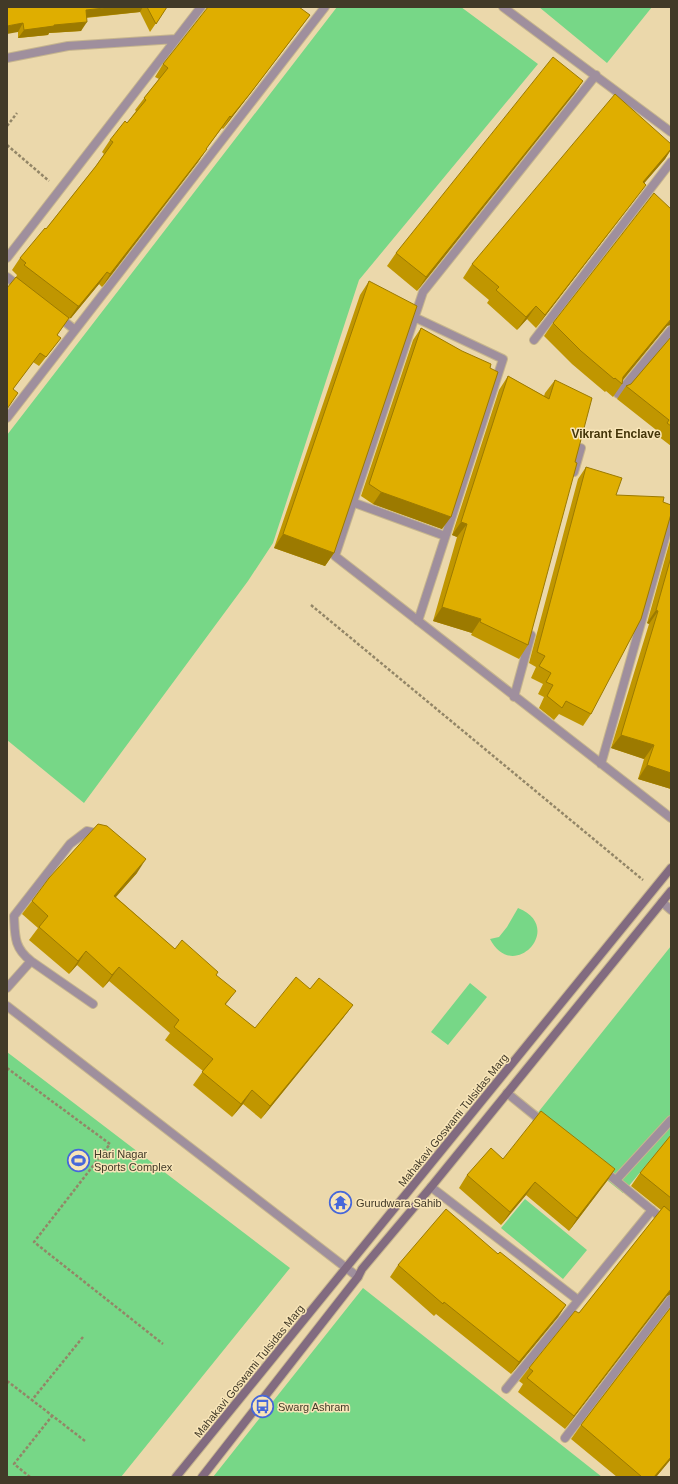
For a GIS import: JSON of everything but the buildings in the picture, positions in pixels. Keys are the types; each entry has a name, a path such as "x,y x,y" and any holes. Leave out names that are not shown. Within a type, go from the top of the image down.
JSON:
{"street":[{"path":"7,258 201,7"},
{"path":"7,418 308,23 325,7"},
{"path":"503,7 671,132"},
{"path":"7,58 68,46 176,39"},
{"path":"596,75 423,292 334,556 671,818"},
{"path":"534,340 671,162"},
{"path":"7,277 26,291"},
{"path":"50,310 75,330"},
{"path":"414,318 503,359 418,621"},
{"path":"618,394 671,330"},
{"path":"572,478 581,448"},
{"path":"352,502 446,536"},
{"path":"601,764 671,516"},
{"path":"514,696 532,629"},
{"path":"93,1004 25,956 16,941 14,916 70,844 87,831 106,835"},
{"name":"Mahakavi Goswami Tulsidas Marg","path":"176,1477 671,868"},
{"path":"202,1477 358,1277 362,1269 431,1187 671,891"},
{"path":"662,902 671,910"},
{"path":"7,988 31,961"},
{"path":"7,1006 358,1277"},
{"path":"507,1093 549,1127"},
{"path":"616,1180 671,1120"},
{"path":"598,1166 671,1226"},
{"path":"431,1187 578,1300"},
{"path":"506,1389 652,1210"},
{"path":"565,1438 671,1299"}],"path":[{"path":"7,126 17,113"},
{"path":"7,145 60,190"},
{"path":"312,605 654,889"},
{"path":"7,1068 110,1144 34,1242 163,1344"},
{"path":"32,1400 83,1337"},
{"path":"7,1380 85,1441"},
{"path":"30,1477 14,1464 52,1416"}],"green space":[{"path":"337,7 461,7 538,64 359,280 273,543 248,581 84,803 7,740 7,435"},
{"path":"539,7 652,7 607,63"},
{"path":"518,908 532,917 537,927 536,938 531,948 522,954 511,956 500,951 490,939 499,937 507,927"},
{"path":"671,946 671,1135 623,1193 532,1120"},
{"path":"470,983 487,997 448,1045 431,1032"},
{"name":"Hari Nagar Sports Complex","path":"7,1052 290,1268 121,1477 7,1477"},
{"path":"525,1199 587,1250 563,1279 501,1228"},
{"path":"363,1288 602,1477 213,1477"}],"place":[{"name":"Hari Nagar Sports Complex","path":"78,1160"},
{"name":"Gurudwara Sahib","path":"340,1203"},
{"name":"Swarg Ashram","path":"263,1407"}],"district":[{"name":"Vikrant Enclave","path":"616,434"}]}
